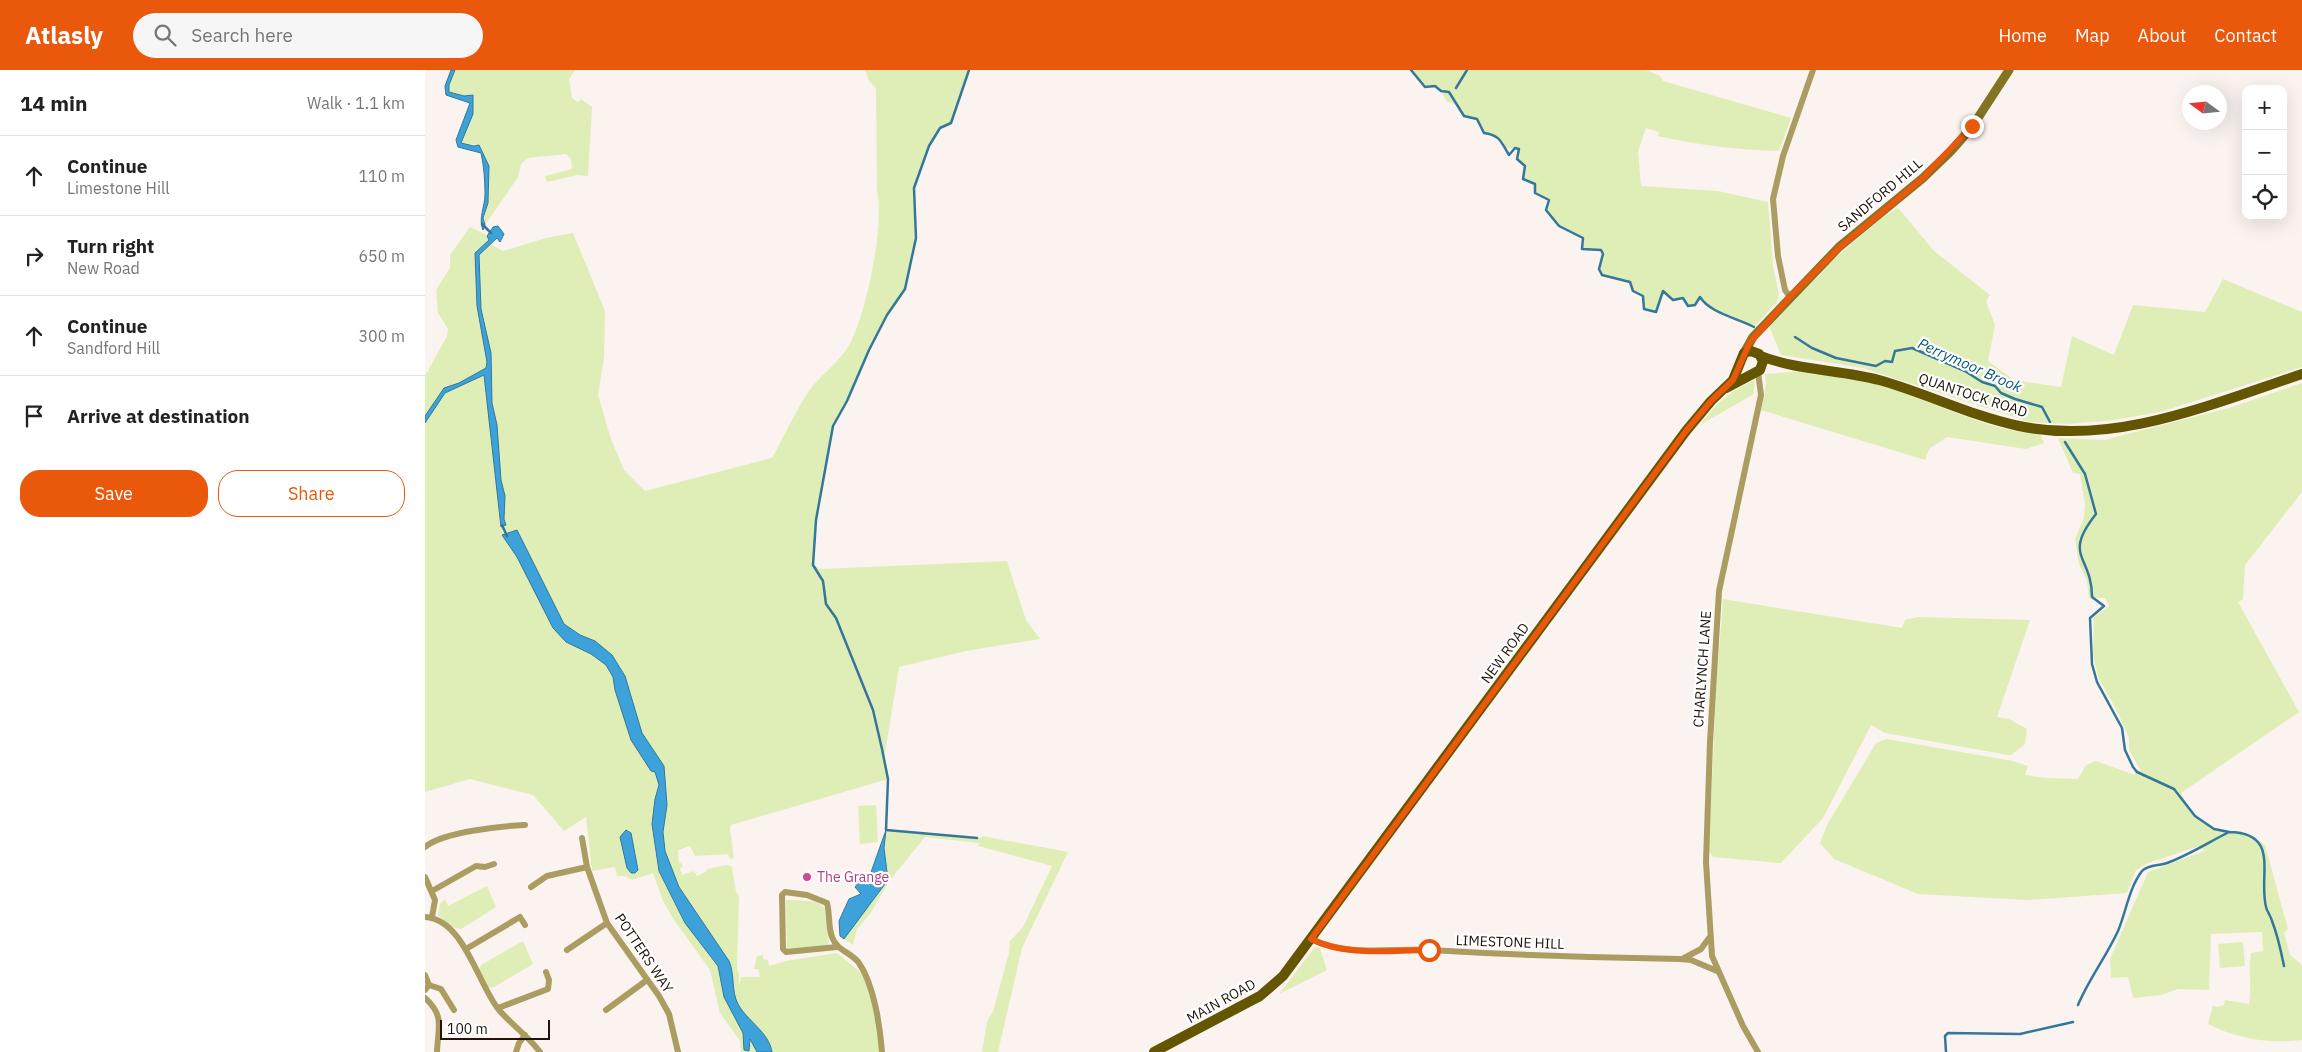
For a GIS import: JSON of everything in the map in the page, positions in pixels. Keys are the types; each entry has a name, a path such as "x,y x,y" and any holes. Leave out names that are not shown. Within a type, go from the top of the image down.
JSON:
{"main road":[{"name":"SANDFORD HILL","path":"1742,358 1759,332 1790,297 1839,248 1923,178 1951,151 1976,120 2009,70"},
{"path":"1742,358 1743,371 1756,371 1760,355 1757,344 1759,332"},
{"name":"QUANTOCK ROAD","path":"1742,358 1751,351 1781,362 1853,373 1905,388 2007,423 2063,431 2104,429 2153,421 2302,374"},
{"name":"NEW ROAD","path":"1726,388 1737,372 1742,358"},
{"name":"QUANTOCK ROAD","path":"1756,371 1781,362"},
{"name":"NEW ROAD","path":"1311,939 1686,431 1711,401 1726,388 1756,371"},
{"name":"MAIN ROAD","path":"1154,1052 1260,996 1283,976 1311,939"}],"street":[{"path":"1790,297 1785,290 1778,256 1773,199 1783,156 1813,70"},
{"name":"CHARLYNCH LANE","path":"1756,371 1761,395 1723,572 1718,605 1706,844 1709,938 1717,971 1758,1052"},
{"path":"425,848 432,842 470,832 525,825"},
{"name":"POTTERS WAY","path":"582,838 587,867 607,924 669,1014 679,1052"},
{"path":"432,891 476,866 485,867 494,864"},
{"path":"531,888 547,876 587,867"},
{"path":"425,877 432,891 435,907 429,917 446,925 466,949 472,965 498,1008 540,1052"},
{"path":"837,947 831,936 827,903 807,895 785,892 782,895 783,949 786,952 837,947 851,954 860,964 873,997 882,1052"},
{"path":"466,949 520,917 525,926"},
{"path":"567,950 607,924"},
{"path":"1681,959 1694,955 1709,938"},
{"name":"LIMESTONE HILL","path":"1311,939 1326,946 1351,950 1429,950 1516,956 1681,959 1697,962 1717,971"},
{"path":"498,1008 548,989 549,980 546,972"},
{"path":"425,975 427,988 441,989 454,1010"},
{"path":"606,1010 647,980"},
{"path":"425,998 439,1014 437,1052"},
{"path":"516,1052 519,1043 525,1035"}],"green space":[{"path":"455,70 575,70 569,79 572,98 578,102 581,99 592,107 588,176 577,175 547,182 545,176 572,169 571,159 566,154 528,158 521,164 518,177 485,225 484,219 489,187 488,173 479,145 461,143 464,131 471,117 473,96 449,92 449,85"},
{"path":"865,70 969,70 951,123 940,128 929,145 914,188 916,238 905,289 887,315 869,350 847,401 833,426 816,520 813,565 820,569 1007,561 1026,620 1040,639 966,651 899,667 884,759 888,779 731,825 734,858 730,859 728,854 695,856 690,846 678,850 679,863 683,867 680,868 682,875 694,871 697,876 707,871 707,869 727,865 732,867 736,892 739,896 737,968 739,986 741,977 760,977 758,969 754,969 757,956 763,955 763,959 768,960 769,966 786,961 837,953 865,976 875,995 882,1052 741,1052 740,1041 720,1013 710,970 674,920 663,901 653,873 632,880 625,876 617,876 615,867 592,871 586,817 564,831 533,795 470,779 425,792 425,376 447,336 448,329 438,313 436,290 450,268 450,255 470,227 485,234 492,245 503,251 546,238 573,233 605,311 604,357 598,395 611,439 624,470 645,491 772,458 809,391 840,358 849,345 862,313 876,246 879,205 877,190 876,88 869,81"},
{"path":"1411,70 1646,70 1660,76 1663,81 1791,118 1779,151 1733,148 1688,142 1658,136 1659,132 1646,128 1638,151 1641,186 1718,191 1768,202 1773,266 1779,294 1777,302 1754,327 1717,311 1704,303 1700,297 1695,305 1688,306 1682,298 1673,300 1663,291 1656,312 1644,309 1643,296 1633,291 1630,282 1602,275 1599,269 1603,254 1601,250 1582,249 1583,238 1559,226 1546,210 1549,200 1535,193 1534,184 1523,179 1525,166 1517,159 1518,149 1506,148 1496,135 1484,133 1477,119 1464,116 1457,104 1447,102 1441,91 1435,86 1425,87"},
{"path":"1897,208 1934,251 1990,295 1986,301 1995,325 1988,361 2014,380 2061,387 2072,336 2114,355 2133,305 2205,312 2223,279 2302,312 2302,367 2160,412 2115,420 2067,424 2030,422 1863,368 1781,355 1769,326 1802,289 1819,276 1827,265 1882,218"},
{"path":"1807,371 1890,388 2001,428 2040,434 2044,443 2026,449 1947,437 1929,449 1925,460 1761,410 1766,384 1765,374"},
{"path":"1755,380 1754,394 1700,425 1724,398 1738,388"},
{"path":"2302,383 2302,492 2245,565 2243,599 2238,602 2299,712 2181,793 2200,819 2220,829 2252,837 2265,845 2288,929 2284,933 2290,955 2302,965 2302,1040 2266,1041 2242,1037 2208,1024 2213,1005 2217,1007 2224,1005 2225,1000 2249,1004 2251,953 2263,951 2262,932 2211,934 2209,990 2178,989 2161,995 2133,998 2128,977 2111,978 2110,959 2148,872 2207,850 2199,849 2199,846 2148,863 2136,870 2127,893 2028,900 1918,894 1834,859 1820,843 1827,825 1876,743 1887,739 2013,761 2028,766 2025,775 2046,778 2078,779 2086,765 2096,761 2135,775 2134,768 2141,771 2129,750 2129,738 2117,711 2098,677 2093,654 2094,617 2109,606 2105,598 2089,598 2087,581 2079,564 2075,539 2084,517 2085,505 2080,474 2073,473 2058,438 2104,440 2229,408"},
{"path":"1723,599 1902,628 1905,620 1918,617 2030,620 1997,717 2009,719 2027,729 2025,744 2011,755 2008,755 1885,733 1871,725 1823,818 1781,863 1713,857 1709,851 1716,690"},
{"path":"876,805 878,842 860,844 858,806"},
{"path":"886,830 981,838 982,836 1068,852 1022,948 998,1052 982,1052 987,1022 993,1011 1009,953 1010,941 1023,927 1052,866 978,846 979,843 925,837 890,880 870,914 857,929 853,945 844,939 888,880 884,848"},
{"path":"487,886 496,907 461,929 452,927 438,915 440,904 445,899 448,906"},
{"path":"786,900 812,902 824,907 829,946 787,949"},
{"path":"523,941 533,964 494,987 486,988 478,974 481,965"},
{"path":"2243,942 2245,966 2220,968 2218,944"},
{"path":"1315,947 1320,948 1327,970 1279,994"}],"water":[{"path":"451,70 455,70 449,85 449,92 464,96 473,95 473,114 461,143 474,146 479,145 489,166 488,203 483,218 485,225 483,230 481,217 485,189 481,153 458,147 456,140 470,103 446,95 445,86"},
{"path":"498,226 504,234 500,242 497,238 479,255 481,309 491,353 492,403 497,425 501,480 505,496 504,519 506,525 501,527 484,375 445,393 425,423 425,416 444,388 459,383 486,368 487,362 477,306 475,253 489,240 487,236 493,227"},
{"path":"517,530 564,624 580,635 595,641 612,655 625,676 642,733 664,766 667,805 663,832 665,851 679,887 729,961 734,994 738,1004 767,1038 772,1052 757,1052 750,1039 749,1051 744,1050 743,1033 724,997 718,966 685,923 659,871 652,824 659,785 655,772 651,771 631,740 615,690 613,677 606,665 591,654 566,642 553,628 517,557 502,535"},
{"path":"626,830 631,833 638,870 635,873 631,873 627,868 620,837"},
{"path":"886,830 884,848 888,880 844,939 840,936 839,921 849,899 861,894 855,887 864,875 870,875"}],"waterway":[{"path":"969,70 951,123 940,128 929,146 914,188 916,238 905,289 887,315 869,350 847,401 833,426 816,520 813,565 823,581 826,604 836,618 873,710 888,779 886,830 977,838"},
{"name":"Perrymoor Brook","path":"1411,70 1425,87 1435,86 1441,91 1449,92 1464,116 1477,119 1484,133 1497,137 1509,155 1515,148 1519,149 1517,159 1525,166 1523,179 1535,184 1535,193 1549,200 1546,210 1559,226 1583,238 1582,249 1601,250 1603,254 1599,269 1602,275 1630,282 1633,291 1643,296 1644,309 1656,312 1663,291 1673,300 1683,298 1688,306 1695,305 1700,297 1704,303 1717,311 1754,327"},
{"path":"1456,88 1467,70"},
{"path":"482,224 491,233"},
{"name":"Perrymoor Brook","path":"1795,337 1812,348 1836,358 1876,366 1885,361 1892,362 1895,351 1912,348 1965,371 1982,382 1995,386 2001,393 2042,407 2050,422"},
{"name":"Perrymoor Brook","path":"2065,442 2085,474 2096,514 2086,528 2081,539 2080,548 2091,583 2092,597 2104,606 2090,618 2092,664 2097,682 2122,728 2125,750 2137,772 2174,789 2195,816 2214,829 2229,832 2175,860 2147,867 2142,871 2131,892 2118,931 2078,1005"},
{"path":"502,525 507,536"},
{"path":"2229,832 2245,834 2256,840 2261,848 2264,858 2264,895 2266,907 2276,932 2284,966"},
{"name":"Perrymoor Brook","path":"1946,1052 1945,1036 1948,1033 2020,1034 2073,1022"}],"place":[{"name":"The Grange","path":"807,877"}],"route":[{"path":"1429,950 1351,950 1322,945 1311,939 1694,420 1733,380 1741,357 1753,337 1821,265 1923,178 1951,151 1972,126"}]}
